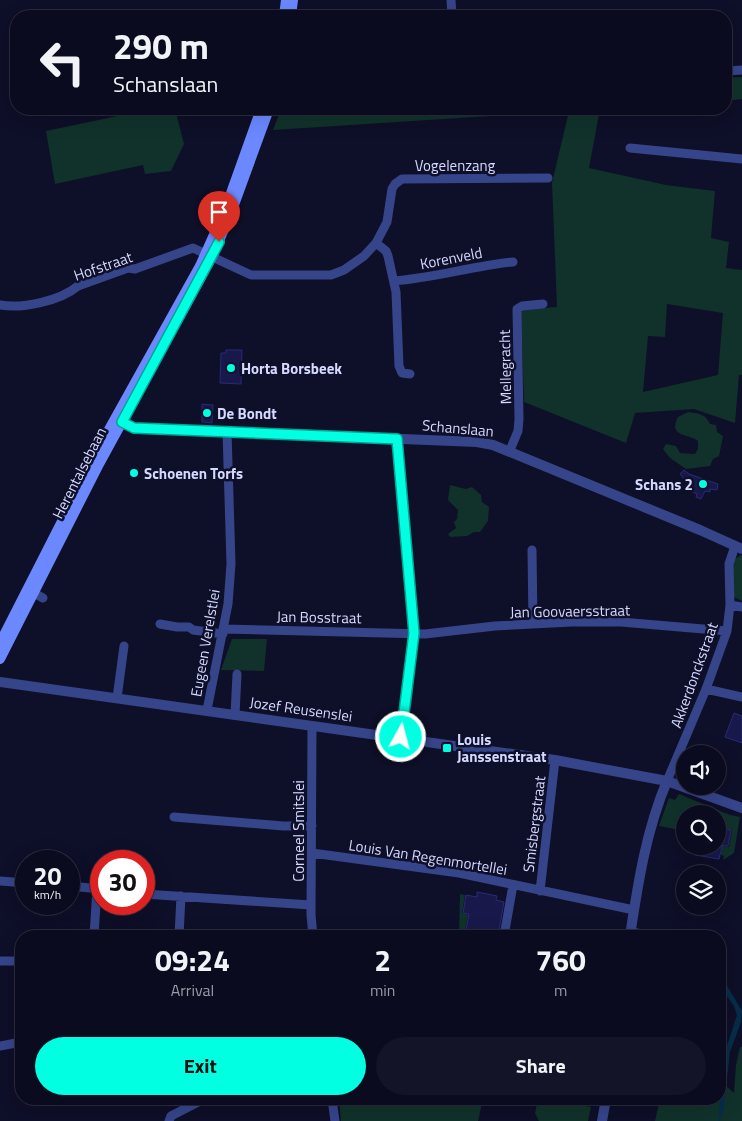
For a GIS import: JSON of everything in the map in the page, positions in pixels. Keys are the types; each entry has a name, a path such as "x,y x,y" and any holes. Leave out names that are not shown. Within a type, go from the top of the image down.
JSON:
{"main road":[{"name":"Herentalsebaan","path":"209,256 259,115"},
{"name":"Herentalsebaan","path":"0,643 232,213 267,115"},
{"name":"Herentalsebaan","path":"0,659 39,595 119,420"}],"street":[{"path":"630,148 742,158"},
{"name":"Vogelenzang","path":"209,256 251,275 318,277 331,275 344,270 364,256 376,243 386,222 392,189 402,179 548,178"},
{"path":"376,243 386,251 394,281 399,366 402,373 410,374"},
{"name":"Hofstraat","path":"0,305 9,307 44,301 111,274 128,268 136,269 193,248 209,256"},
{"name":"Korenveld","path":"394,281 420,279 513,262"},
{"name":"Mellegracht","path":"510,450 518,431 519,419 517,309 522,306 543,304"},
{"name":"Schanslaan","path":"119,420 134,428 476,442 510,450 738,547"},
{"name":"Eugeen Verelstlei","path":"207,710 209,692 228,604 231,564 227,431"},
{"path":"397,439 414,633 401,737"},
{"name":"Akkerdonckstraat","path":"666,781 706,689 727,631 730,604 729,564 738,547"},
{"path":"532,550 533,624"},
{"path":"730,604 742,607"},
{"name":"Jan Goovaersstraat","path":"414,633 572,622 621,622 727,631"},
{"name":"Jan Bosstraat","path":"160,624 189,627 193,630 223,632 414,633"},
{"path":"117,698 124,646"},
{"path":"235,715 237,674"},
{"name":"Jozef Reusenslei","path":"0,682 555,760 666,781 742,808"},
{"path":"706,689 742,697"},
{"name":"Corneel Smitslei","path":"312,726 311,905 313,930"},
{"name":"Smisbergstraat","path":"540,890 555,760"},
{"path":"632,930 648,833 666,781"},
{"path":"174,817 283,826 312,826"},
{"name":"Louis Van Regenmortellei","path":"312,854 459,873 634,910"},
{"path":"0,881 15,882"},
{"path":"505,930 513,885"},
{"path":"155,895 311,905"},
{"path":"178,930 181,896"},
{"path":"95,930 96,915"},
{"path":"0,961 15,961"},
{"path":"0,1046 15,1043"},
{"path":"169,1121 171,1116 192,1105"},
{"path":"333,1105 335,1121"},
{"path":"602,1121 605,1105"}],"green space":[{"path":"742,77 742,99 732,100 732,78"},
{"path":"122,115 177,115 184,144 171,171 145,174 143,165 55,184 46,131"},
{"path":"279,115 507,115 273,130"},
{"path":"568,115 599,115 589,168 666,185 715,191 711,238 729,242 726,268 742,270 742,375 739,375 735,423 694,409 635,413 626,443 524,402 521,310 557,307 552,183","holes":["667,304 723,313 718,375 643,392 648,336 665,337"]},
{"path":"688,412 704,416 710,424 716,425 717,432 723,436 719,456 713,459 710,466 686,469 670,458 663,449 666,444 676,446 680,453 695,454 698,449 698,441 680,434 675,428 678,417"},
{"path":"450,485 466,489 472,487 481,495 482,502 489,507 488,521 480,532 474,532 467,536 450,537 448,534 456,528 454,522 457,519 458,510 448,500"},
{"path":"741,555 742,601 734,597 732,561"},
{"path":"232,639 267,639 264,671 221,670"},
{"path":"678,795 681,795 706,805 676,805 676,829 659,826 669,798 675,800"},
{"path":"726,813 740,817 734,853 723,860 724,856 721,855 726,855 726,847 729,847 732,830 726,828"},
{"path":"460,894 465,895 462,913 468,915 465,930 459,930"},
{"path":"740,1047 742,1047 742,1121 655,1121 659,1105 726,1105 726,1086 734,1093 736,1065"},
{"path":"340,1105 482,1105 478,1121 341,1121"},
{"path":"537,1105 582,1105 591,1107 588,1121 539,1121 535,1113"}],"water":[{"path":"726,984 742,1011 741,1022 730,1052 726,1087 726,1049 737,1015 734,1006 726,995"},
{"path":"720,1105 724,1105 723,1114 719,1113"}],"building":[{"name":"Horta Borsbeek","path":"226,350 242,350 241,384 220,383 221,353 226,353"},
{"name":"De Bondt","path":"202,404 213,405 212,423 202,422"},
{"name":"Schans 2","path":"684,470 689,474 718,484 717,490 710,489 710,492 705,491 701,499 696,497 697,494 686,489 688,484 680,474"},
{"path":"734,713 742,716 742,743 725,737"},
{"path":"726,829 731,830 728,846 726,846"},
{"path":"695,855 720,855 719,859"},
{"path":"477,892 497,896 496,900 504,902 499,930 466,930 469,914 463,913 466,895 477,897"}],"waterway":[{"path":"719,1121 721,1110"}],"place":[{"name":"Horta Borsbeek","path":"231,368"},
{"name":"De Bondt","path":"207,413"},
{"name":"Schoenen Torfs","path":"134,473"},
{"name":"Schans 2","path":"703,484"},
{"name":"Louis Janssenstraat","path":"447,748"}],"route":[{"path":"219,242 122,422 134,428 397,439 414,633 401,737"}]}
